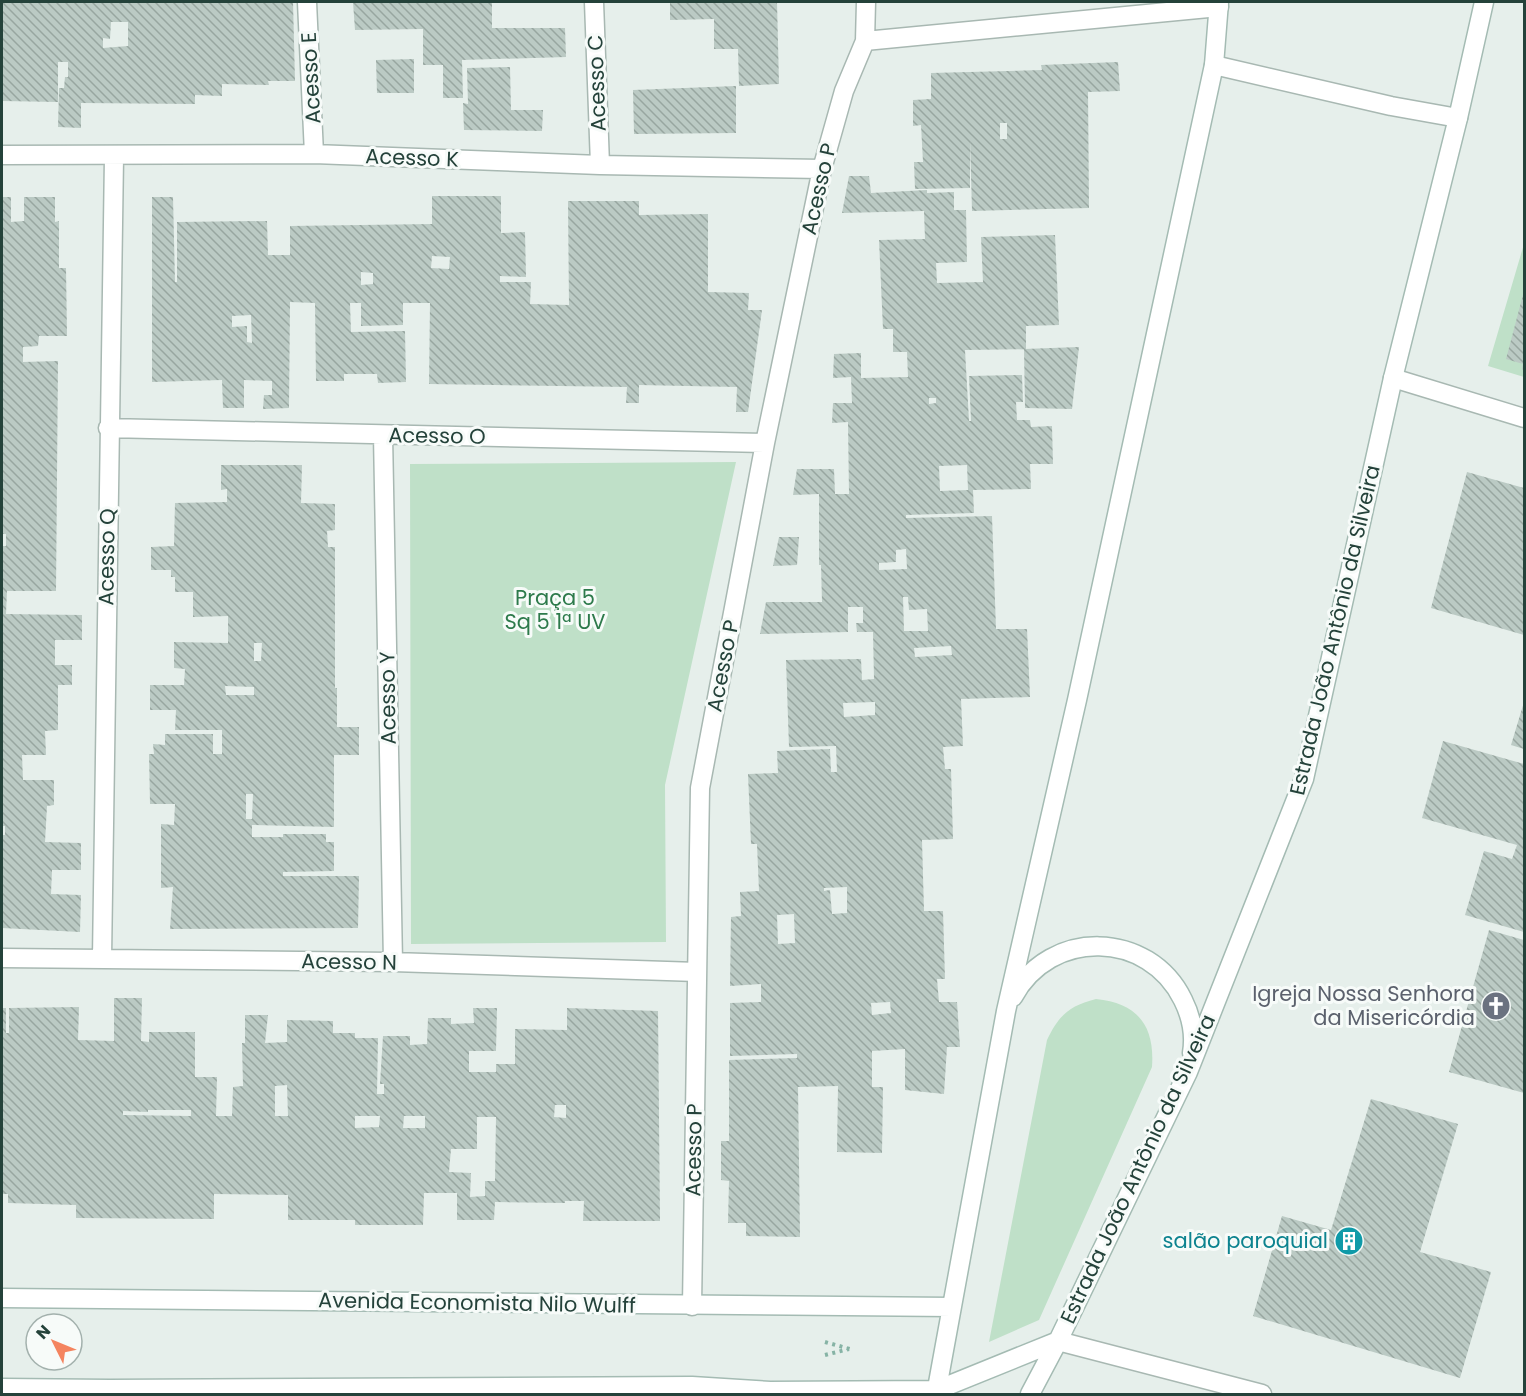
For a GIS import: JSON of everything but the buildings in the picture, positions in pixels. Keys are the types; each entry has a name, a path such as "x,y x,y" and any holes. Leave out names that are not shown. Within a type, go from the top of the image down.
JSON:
{"street":[{"name":"Acesso E","path":"307,2 314,154"},
{"name":"Acesso C","path":"594,2 600,165"},
{"name":"Acesso P","path":"692,1306 700,788 765,443 822,169 844,91 866,41 866,2"},
{"name":"Estrada João Antônio da Silveira","path":"1030,1395 1188,1072 1304,779 1393,378 1458,118 1484,2"},
{"path":"866,41 1219,4 1214,65 1077,700 1006,1011 936,1393"},
{"path":"1214,65 1391,106 1458,118"},
{"name":"Acesso K","path":"2,156 314,154 600,165 822,169"},
{"name":"Acesso Q","path":"102,958 108,428 114,157"},
{"path":"1393,378 1524,418"},
{"name":"Acesso O","path":"108,428 765,443"},
{"name":"Acesso Y","path":"383,435 393,962"},
{"path":"1006,1011 1020,984 1042,963 1068,949 1099,945 1128,950 1155,964 1176,986 1189,1012 1194,1043 1188,1072"},
{"name":"Acesso N","path":"2,958 393,962 697,972"},
{"name":"Avenida Economista Nilo Wulff","path":"2,1298 952,1307"},
{"path":"2,1388 110,1392 579,1391 692,1386 775,1393 936,1393 1058,1341 1262,1395"}],"green space":[{"path":"1524,244 1524,377 1488,366"},
{"name":"Praça 5 Sq 5 1ª UV","path":"736,462 665,785 666,942 411,944 410,464"},
{"path":"1096,999 1122,1005 1133,1011 1140,1019 1150,1039 1152,1067 1039,1320 989,1342 1047,1040 1056,1024 1066,1013 1072,1008"}],"place":[{"name":"Igreja Nossa Senhora da Misericórdia","path":"1496,1006"},
{"name":"salão paroquial","path":"1349,1241"}]}
